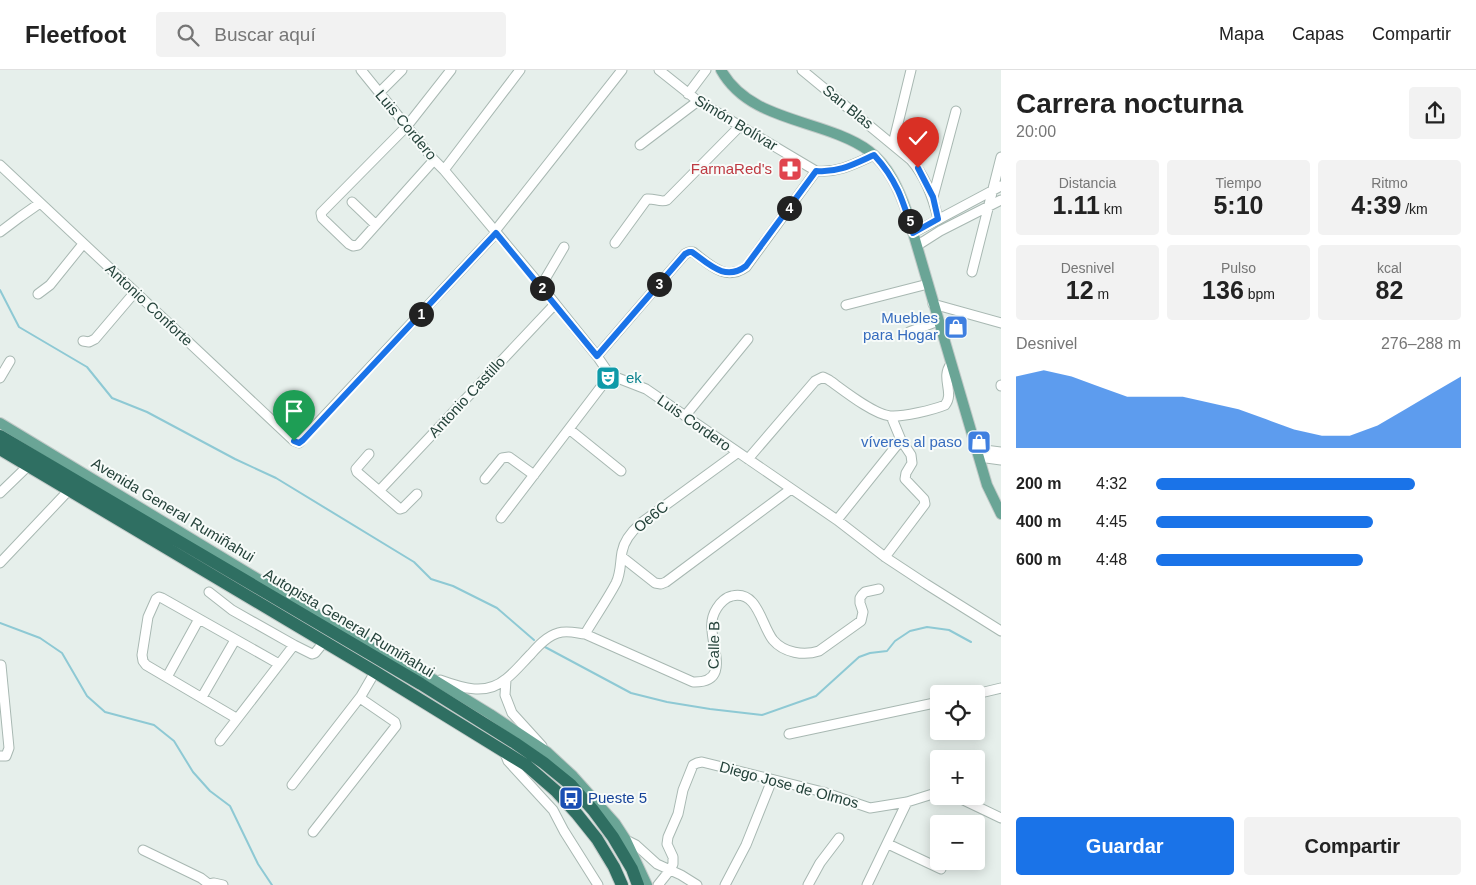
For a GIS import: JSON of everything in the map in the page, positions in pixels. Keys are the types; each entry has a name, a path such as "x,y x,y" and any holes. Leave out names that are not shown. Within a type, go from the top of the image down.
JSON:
{"highway":[{"name":"Autopista General Rumiñahui","path":"0,436 421,684 544,763 571,785 593,810 613,837 632,869 638,885"},
{"name":"Autopista General Rumiñahui","path":"0,449 375,672 526,765 556,791 578,814 614,867 622,885"}],"main road":[{"path":"723,74 738,92 771,112 852,140 874,155 889,173 900,192 918,245 933,304 987,485 1001,514"},
{"name":"Avenida General Rumiñahui","path":"0,423 301,605 433,679 547,752 602,807 626,840 647,885"}],"street":[{"name":"Luis Cordero","path":"360,70 541,286 610,375 646,389 836,520 885,557 1001,631"},
{"path":"379,93 402,70"},
{"path":"434,160 358,245 353,246 349,244 322,218 321,213 407,126 451,70"},
{"path":"444,170 520,70"},
{"path":"496,232 622,70"},
{"name":"Simón Bolívar","path":"659,70 698,101 816,171"},
{"path":"688,94 706,70"},
{"path":"723,74 733,70"},
{"name":"San Blas","path":"802,70 911,160 918,168 933,197 938,219"},
{"path":"892,144 911,70"},
{"path":"640,145 698,101"},
{"path":"933,197 956,111"},
{"path":"615,243 647,199 668,200 740,126"},
{"path":"597,356 685,254 692,252 724,273 739,272 746,266 816,171 836,171 874,155"},
{"path":"972,272 989,206 997,188 1001,157"},
{"name":"Antonio Conforte","path":"0,165 294,441 299,443 496,232"},
{"path":"913,233 997,188"},
{"path":"918,245 1001,200"},
{"path":"352,202 376,225"},
{"path":"0,232 40,203"},
{"path":"38,294 50,285 83,244"},
{"path":"541,286 564,247"},
{"path":"846,305 928,284"},
{"path":"82,341 90,342 95,340 135,292"},
{"name":"Antonio Castillo","path":"379,491 555,304"},
{"path":"933,304 1001,323"},
{"path":"909,332 938,321"},
{"path":"685,416 748,339"},
{"path":"0,378 10,361"},
{"path":"748,460 815,381 823,377 866,404 890,416 926,411 945,405 949,397 946,374 952,364"},
{"path":"501,518 610,375"},
{"path":"885,557 925,504 924,499 905,479 912,462 911,455 901,440 890,416"},
{"path":"569,430 621,471"},
{"path":"836,520 901,440"},
{"path":"978,453 1001,452"},
{"name":"Oe6C","path":"585,634 616,582 626,542 632,530 737,453"},
{"path":"978,453 1001,460"},
{"path":"369,454 356,469 357,472 400,509 417,494"},
{"path":"486,479 502,458 509,457 534,476"},
{"path":"0,493 29,465"},
{"path":"0,563 70,489"},
{"path":"622,557 655,583 661,584 666,582 791,489"},
{"name":"Calle B","path":"433,679 476,690 491,687 506,680 540,644 552,636 566,631 585,634 693,682 701,683 714,675 717,667 711,628 716,610 720,604 732,596 741,596 749,599 755,605 773,639 785,649 793,652 813,653 819,651 861,621 863,612 860,598 862,594 879,589"},
{"path":"209,592 232,610 312,654 324,642"},
{"path":"236,718 146,665 142,655 148,617 156,599 162,598 279,664"},
{"path":"167,677 199,619"},
{"path":"202,697 235,640"},
{"path":"220,740 294,645"},
{"path":"0,756 6,756 9,748 1,665"},
{"path":"292,785 360,698 375,672"},
{"path":"506,680 505,695 512,713 547,752"},
{"path":"985,692 1001,688"},
{"path":"313,832 396,726 395,722 360,698"},
{"path":"789,734 930,704"},
{"path":"503,750 508,760 553,810 598,885"},
{"name":"Diego Jose de Olmos","path":"670,870 673,864 673,857 667,844 668,837 678,814 682,790 693,765 697,763 702,762 823,792 870,808 906,802 930,795"},
{"path":"725,885 746,845 772,780"},
{"path":"868,885 906,802"},
{"path":"974,805 1001,818"},
{"path":"808,885 820,863 839,838"},
{"path":"626,840 657,864 697,885"},
{"path":"888,844 930,864"},
{"path":"143,850 209,884 223,885"},
{"path":"658,885 670,870"}],"waterway":[{"path":"0,290 19,327 87,367 112,398 147,412 235,459 276,478 414,562 431,579 453,586 497,608 534,640"},
{"path":"0,623 40,638 62,653 87,696 105,712 154,725 174,741 193,772 210,791 230,806 258,864 272,885"},
{"path":"545,647 631,693 667,702 762,715 816,696 859,657 870,653 887,651 895,641 910,631 927,627 949,630 971,642"}],"place":[{"name":"FarmaRed's","path":"790,169"},
{"name":"Muebles para Hogar","path":"956,327"},
{"name":"ek","path":"608,378"},
{"name":"víveres al paso","path":"979,442"},
{"name":"Pueste 5","path":"571,798"}],"route":[{"path":"294,441 299,443 303,440 496,233 597,356 685,254 692,252 724,273 739,272 746,266 816,171 836,171 874,155 889,173 900,192 913,233 938,219 933,197 918,168"}]}
